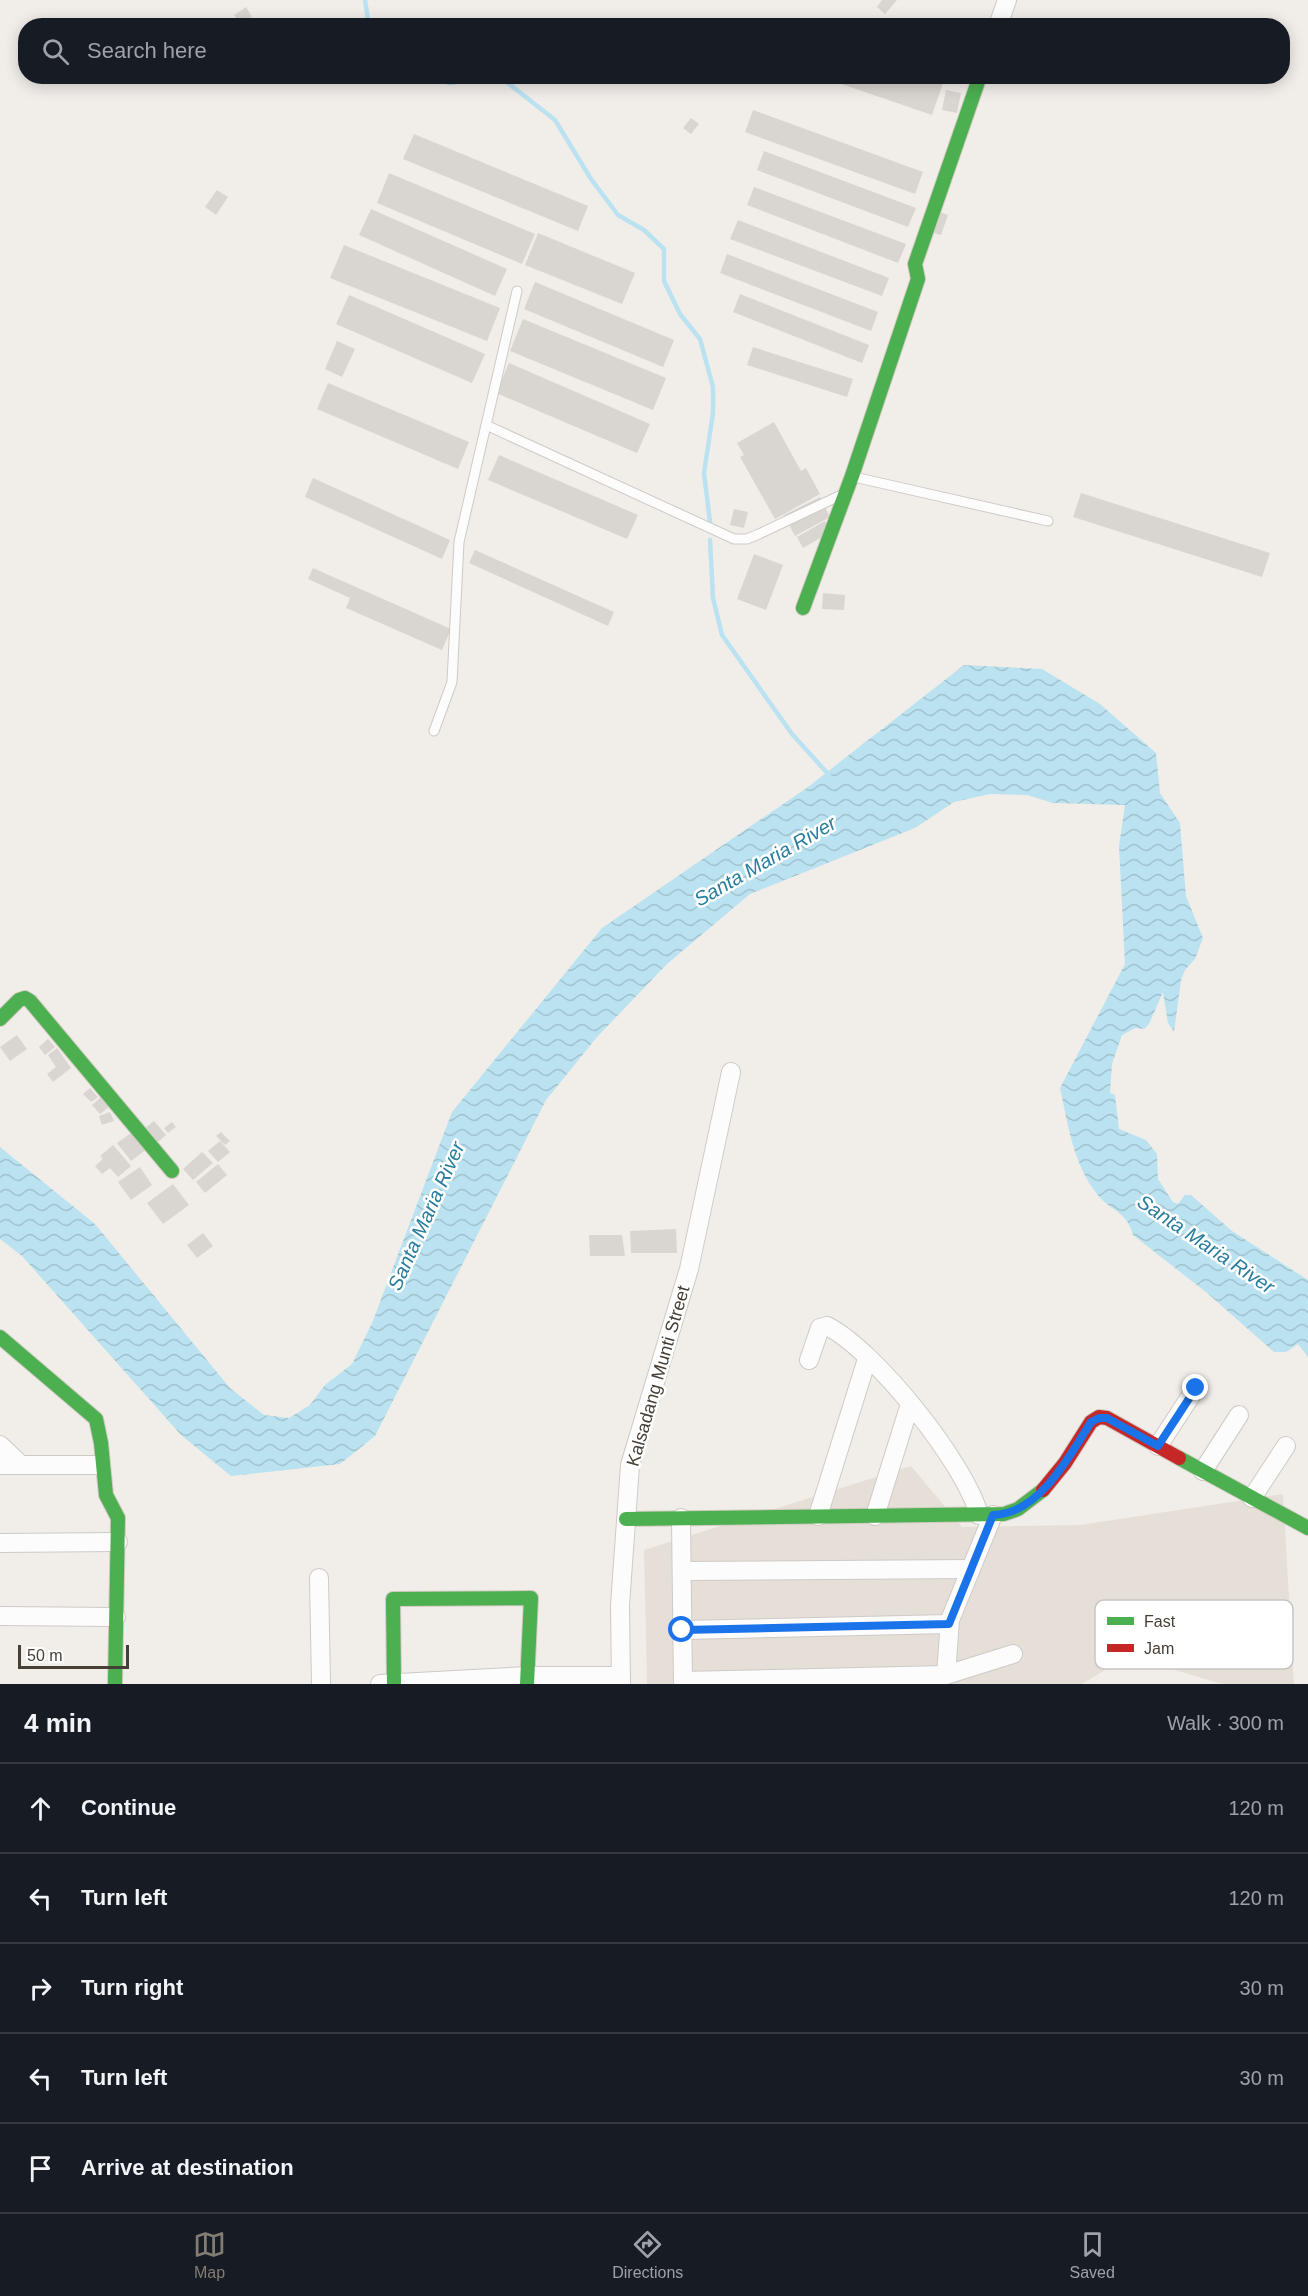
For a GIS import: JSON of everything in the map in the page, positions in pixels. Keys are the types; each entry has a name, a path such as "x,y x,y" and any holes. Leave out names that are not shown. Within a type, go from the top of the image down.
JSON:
{"street":[{"path":"1001,18 1007,0"},
{"path":"803,608 852,477 918,279 915,264 977,84"},
{"path":"0,1019 19,1000 25,998 30,1001 172,1171"},
{"name":"Kalsadang Munti Street","path":"621,1680 620,1605 630,1465 688,1269 731,1072"},
{"path":"809,1360 820,1328 827,1326 838,1331 891,1381 910,1404 936,1438 986,1515"},
{"path":"0,1337 96,1419 100,1428 100,1465 110,1509 118,1518 115,1684"},
{"path":"818,1516 867,1359"},
{"path":"1158,1446 1196,1388"},
{"path":"875,1516 910,1404"},
{"path":"1203,1471 1239,1416"},
{"path":"626,1519 986,1515 1017,1511 1060,1473 1091,1422 1099,1418 1107,1418 1303,1526 1308,1507"},
{"path":"0,1445 21,1465"},
{"path":"1252,1498 1286,1446"},
{"path":"0,1465 100,1465"},
{"path":"946,1675 949,1624 971,1569 986,1515"},
{"path":"681,1518 683,1682 866,1681 946,1675 1013,1654"},
{"path":"0,1543 118,1542"},
{"path":"682,1571 971,1569"},
{"path":"319,1578 321,1684"},
{"path":"527,1680 531,1598 393,1599 389,1684 621,1680"},
{"path":"0,1616 116,1617"},
{"path":"682,1630 949,1624"}],"lane":[{"path":"434,730 452,682 459,542 517,291"},
{"path":"486,425 734,539 759,534 846,492"},
{"path":"852,477 1048,522"}],"shaded area":[{"path":"911,1466 962,1527 1080,1525 1283,1494 1289,1600 1095,1600 1095,1669 1107,1669 1082,1684 647,1684 644,1550"},
{"path":"1293,1667 1294,1684 1222,1684 1172,1669 1293,1669"}],"water":[{"name":"Santa Maria River","path":"964,665 1042,669 1100,704 1156,753 1160,793 1180,823 1186,896 1203,938 1195,959 1185,970 1181,980 1174,1032 1168,1023 1163,992 1149,1024 1144,1029 1135,1028 1122,1035 1112,1064 1110,1093 1115,1095 1119,1129 1146,1140 1157,1154 1158,1179 1173,1202 1178,1204 1185,1195 1191,1195 1232,1231 1308,1280 1308,1357 1298,1344 1286,1352 1274,1352 1207,1293 1133,1235 1126,1221 1102,1200 1082,1170 1069,1129 1060,1088 1125,964 1119,846 1125,805 1053,803 1027,795 990,794 954,802 915,828 750,894 667,964 597,1037 546,1100 375,1436 340,1464 231,1476 181,1435 22,1256 0,1239 0,1147 95,1224 230,1388 264,1415 289,1418 310,1405 325,1385 352,1364 372,1323 452,1112 602,928 808,787"}],"building":[{"path":"882,0 897,0 885,14 877,7"},
{"path":"246,7 252,17 236,18 234,15"},
{"path":"841,84 943,84 932,115"},
{"path":"946,90 961,93 957,113 942,110"},
{"path":"753,110 923,172 915,194 745,132"},
{"path":"691,118 699,124 691,134 683,128"},
{"path":"414,134 588,206 578,231 403,159"},
{"path":"764,151 916,208 908,227 757,170"},
{"path":"389,173 535,234 522,264 377,203"},
{"path":"754,187 906,244 898,263 747,205"},
{"path":"217,190 228,197 216,215 205,207"},
{"path":"371,209 507,269 495,296 359,235"},
{"path":"937,211 948,215 941,235 930,232"},
{"path":"738,220 889,278 882,296 730,239"},
{"path":"538,233 635,273 622,304 525,265"},
{"path":"344,245 500,308 487,341 330,278"},
{"path":"727,254 878,312 871,331 720,273"},
{"path":"535,282 674,340 663,367 524,309"},
{"path":"740,294 869,345 862,363 733,312"},
{"path":"349,295 485,354 472,383 336,324"},
{"path":"523,319 666,378 653,410 510,351"},
{"path":"337,341 355,349 342,377 325,369"},
{"path":"753,347 853,379 847,397 747,365"},
{"path":"509,363 650,424 637,453 496,393"},
{"path":"328,383 469,442 458,469 317,409"},
{"path":"774,422 801,471 806,468 820,494 775,519 740,457 744,455 737,443"},
{"path":"499,455 638,515 627,539 488,480"},
{"path":"313,478 450,540 442,559 305,497"},
{"path":"1081,493 1270,553 1262,577 1073,517"},
{"path":"820,497 830,517 795,536 784,515"},
{"path":"734,509 748,512 744,528 730,525"},
{"path":"825,521 831,532 803,548 797,537"},
{"path":"475,550 614,612 608,626 469,563"},
{"path":"754,554 783,565 766,610 737,599"},
{"path":"313,568 451,629 442,650 346,608 350,598 308,579"},
{"path":"823,593 845,595 844,610 822,609"},
{"path":"17,1035 27,1049 10,1061 0,1047"},
{"path":"48,1039 55,1047 45,1055 39,1047"},
{"path":"57,1048 71,1068 53,1082 47,1074 56,1067 48,1055"},
{"path":"90,1088 98,1097 91,1102 83,1094"},
{"path":"101,1097 109,1107 100,1114 92,1105"},
{"path":"110,1112 114,1121 102,1125 99,1116"},
{"path":"154,1121 166,1135 157,1143 144,1129"},
{"path":"172,1122 176,1127 168,1133 164,1128"},
{"path":"134,1131 147,1149 131,1161 117,1143"},
{"path":"221,1132 230,1141 225,1145 216,1136"},
{"path":"220,1141 230,1152 218,1162 208,1151"},
{"path":"113,1145 131,1166 118,1177 110,1168 102,1174 95,1166 103,1159 100,1156"},
{"path":"202,1152 213,1163 193,1180 183,1169"},
{"path":"218,1164 227,1175 205,1193 196,1182"},
{"path":"140,1167 152,1185 131,1200 118,1182"},
{"path":"173,1184 189,1205 163,1224 147,1203"},
{"path":"676,1229 677,1253 631,1253 630,1231"},
{"path":"203,1233 213,1246 197,1258 187,1245"},
{"path":"589,1235 622,1235 625,1256 590,1256"}],"waterway":[{"path":"365,0 368,18"},
{"path":"509,84 555,120 591,179 618,215 644,230 664,249 664,281 680,314 700,339 713,387 713,413 704,473 710,522"},
{"path":"710,540 713,598 722,635 792,734 829,775"}],"traffic: fast":[{"path":"803,608 852,476 918,279 915,264 977,84"},
{"path":"0,1019 19,1000 25,998 30,1001 172,1171"},
{"path":"0,1337 96,1419 101,1443 106,1495 118,1518 115,1684"},
{"path":"1179,1458 1308,1528"},
{"path":"626,1519 1004,1514 1018,1509 1043,1490"},
{"path":"394,1684 393,1599 531,1598 527,1684"}],"traffic: jam":[{"path":"1043,1490 1065,1463 1091,1422 1099,1417 1107,1418 1179,1458"}],"route":[{"path":"682,1630 949,1624 993,1515 1017,1511 1060,1473 1091,1422 1099,1418 1107,1418 1158,1446 1196,1388"}]}
